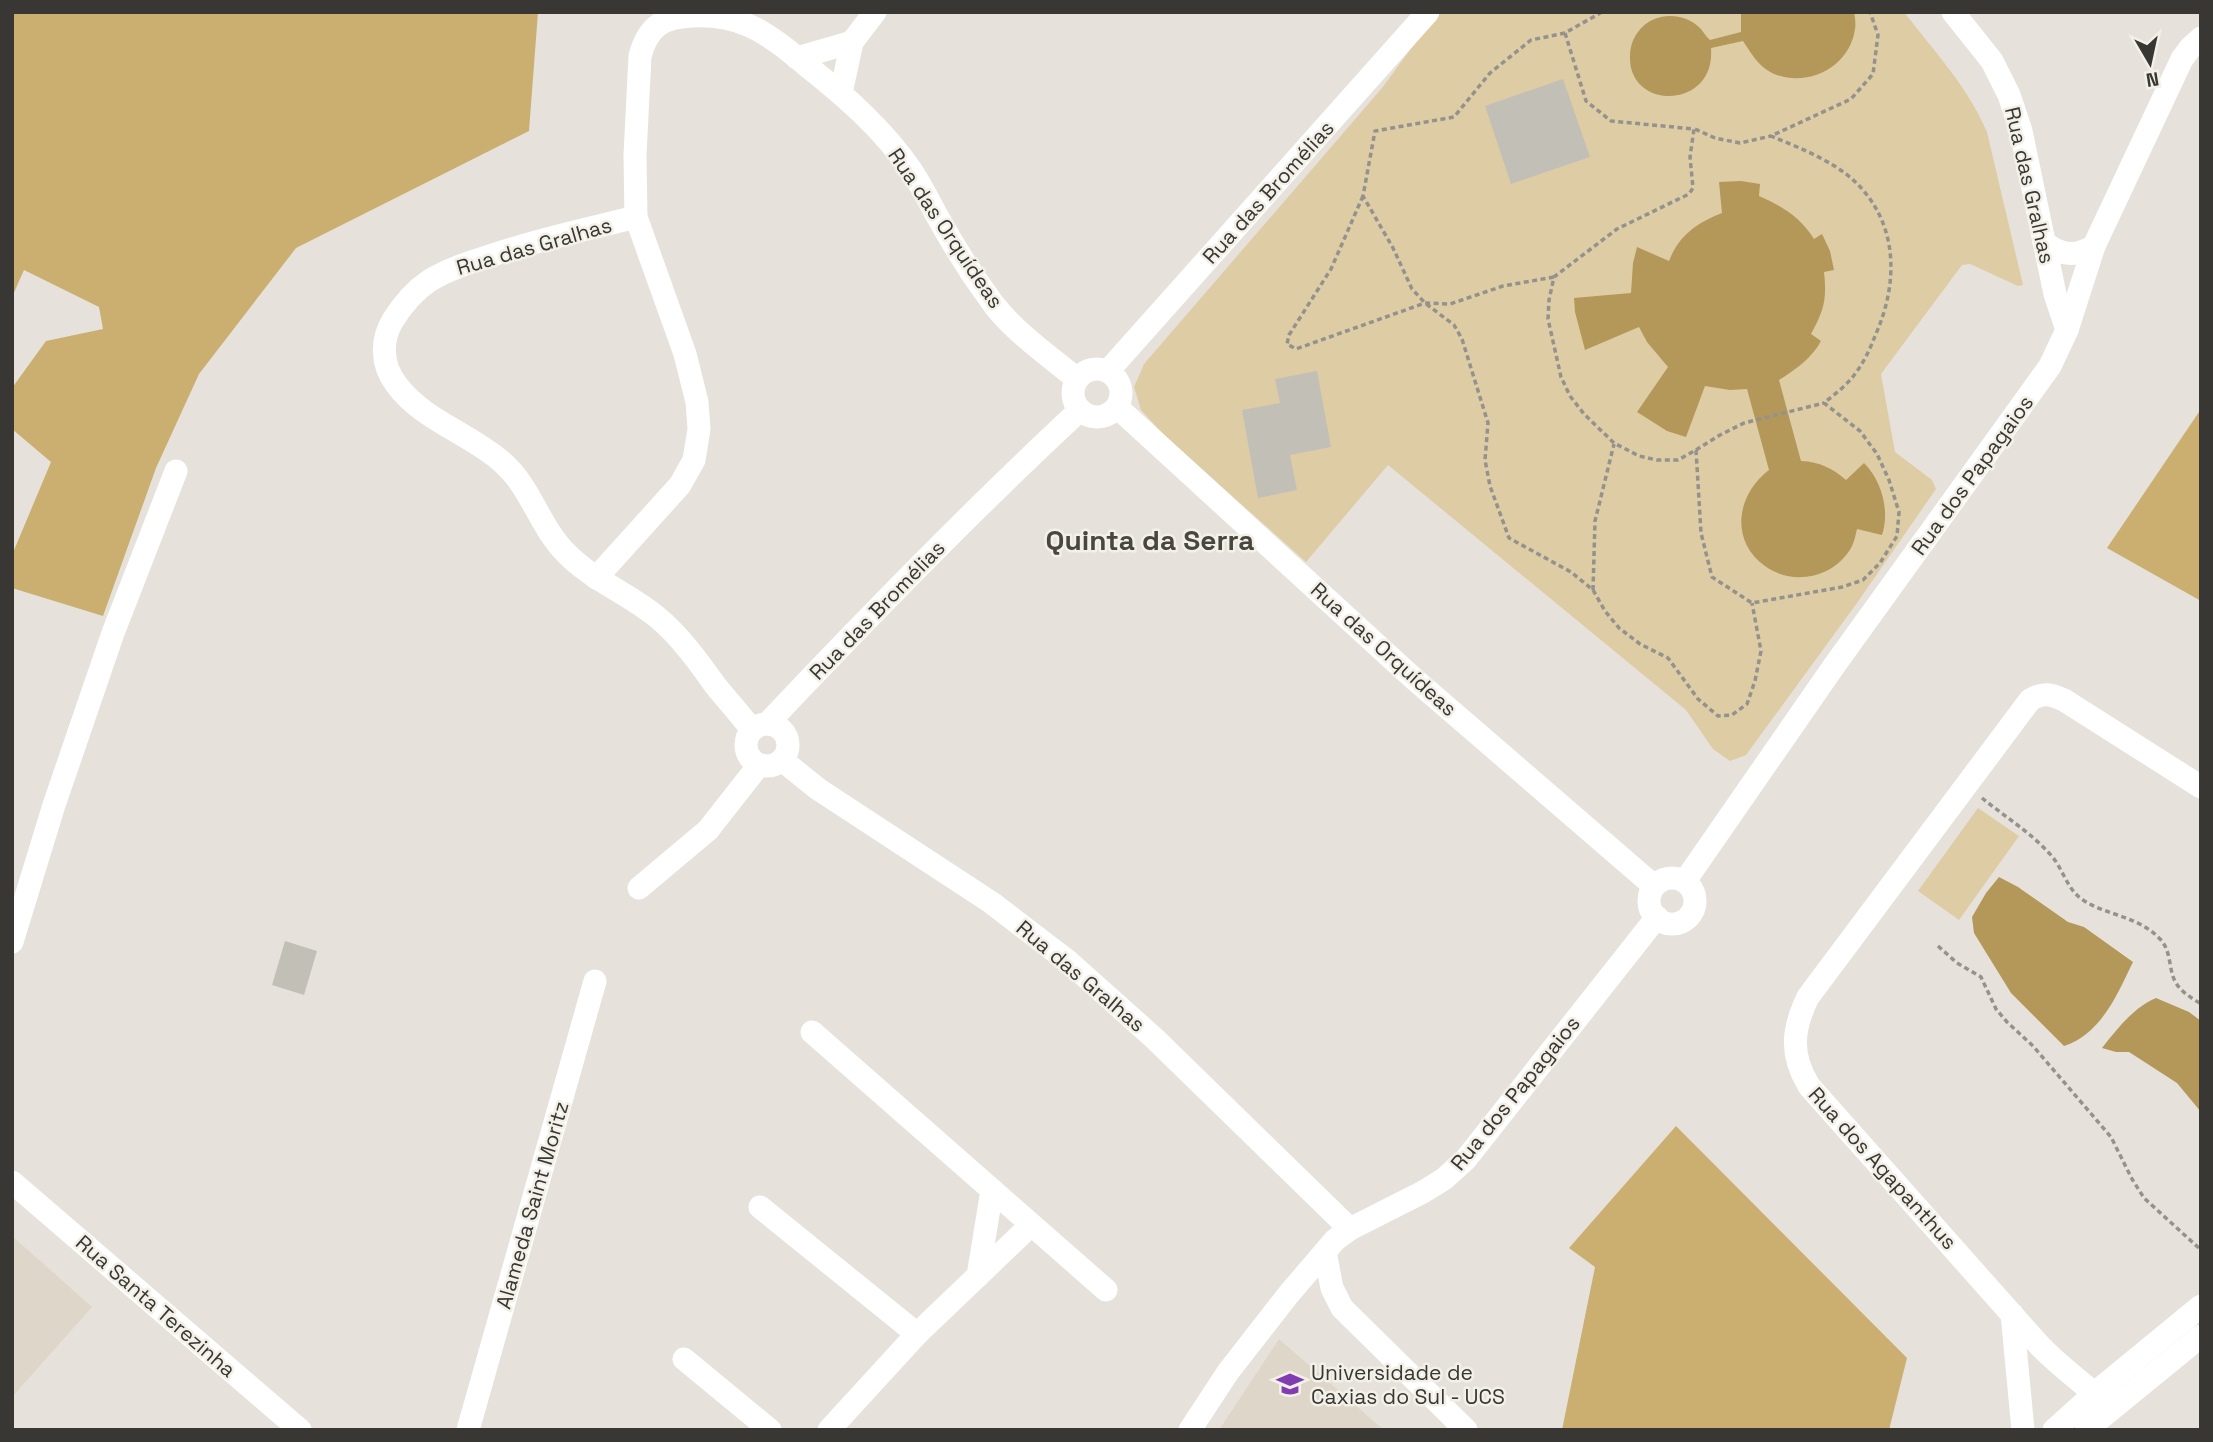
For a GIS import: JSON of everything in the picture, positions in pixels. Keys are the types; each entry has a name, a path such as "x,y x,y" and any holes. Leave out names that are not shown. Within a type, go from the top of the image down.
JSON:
{"street":[{"path":"841,93 852,41 875,12"},
{"name":"Rua das Bromélias","path":"1108,371 1428,12"},
{"name":"Rua das Gralhas","path":"1953,12 1992,61 2009,94 2021,131 2054,294 2067,330"},
{"name":"Rua das Orquídeas","path":"596,578 680,485 694,460 697,446 697,402 685,354 636,218 638,65 643,43 651,31 663,21 708,15 724,17 753,27 841,93 888,141 913,172 968,270 997,308 1033,345 1077,379"},
{"name":"Rua dos Papagaios","path":"1685,881 1834,666 2050,366 2067,330 2094,246 2179,65 2188,50 2201,38"},
{"path":"797,58 852,41"},
{"name":"Rua das Gralhas","path":"636,218 525,245 449,271 430,281 411,296 384,338 387,366 400,389 426,413 474,441 503,462 519,480 563,550 596,578 663,622 760,727"},
{"path":"2043,242 2059,253 2067,254 2086,251 2094,246"},
{"path":"1091,370 1108,371 1115,376 1122,391 1117,407 1103,416 1087,415 1080,410 1073,395 1077,379 1091,370"},
{"name":"Rua das Orquídeas","path":"1117,407 1413,678 1654,887"},
{"name":"Rua das Bromélias","path":"760,727 897,587 1080,410"},
{"path":"12,942 54,805 113,632 176,471"},
{"name":"Rua dos Agapanthus","path":"2103,1401 2056,1363 1809,1086 1798,1066 1796,1056 1797,1026 1808,997 2024,707 2037,695 2050,694 2064,700 2201,787"},
{"path":"760,727 782,730 788,745 782,760 775,765 759,765 747,753 746,745 760,727"},
{"name":"Rua das Gralhas","path":"782,760 818,789 992,903 1069,962 1154,1038 1350,1229"},
{"path":"639,888 708,830 759,765"},
{"path":"1668,878 1685,881 1694,894 1695,903 1688,918 1672,923 1657,917 1650,902 1654,887 1668,878"},
{"name":"Rua dos Papagaios","path":"1190,1430 1228,1372 1335,1240 1350,1229 1423,1192 1444,1179 1466,1159 1657,917"},
{"name":"Alameda Saint Moritz","path":"468,1430 596,981"},
{"path":"812,1032 1106,1290"},
{"name":"Rua Santa Terezinha","path":"12,1182 300,1430"},
{"path":"978,1276 992,1190"},
{"path":"760,1207 917,1334"},
{"path":"829,1430 917,1334 1031,1225"},
{"path":"1325,1252 1332,1288 1342,1307 1466,1430"},
{"path":"2086,1430 2103,1401 2201,1306"},
{"path":"2012,1314 2023,1430"},
{"path":"2054,1430 2201,1336"},
{"path":"684,1359 770,1430"}],"path":[{"path":"1602,12 1565,33 1531,40 1490,73 1454,117 1375,131 1363,196 1331,269 1289,335 1287,344 1296,349 1424,303 1450,304 1503,286 1554,277 1617,229 1689,194 1693,188 1690,157 1694,129"},
{"path":"1565,33 1586,101 1611,121 1694,129 1716,138 1740,143 1771,136 1852,99 1873,74 1878,35 1870,12"},
{"path":"1554,277 1548,319 1561,377 1570,396 1614,443 1639,456 1657,460 1678,460 1744,424 1824,402 1855,375 1883,318 1891,275 1891,248 1876,209 1862,189 1840,170 1771,136"},
{"path":"1363,196 1393,248 1412,289 1424,303 1454,325 1462,339 1488,423 1485,460 1490,486 1509,538 1571,572 1593,590 1619,628 1640,644 1668,658 1698,699 1718,716 1732,715 1747,704 1755,681 1761,651 1752,603"},
{"path":"1696,450 1700,533 1712,578 1752,603 1842,587 1863,580 1880,563 1897,536 1899,520 1895,496 1877,454 1860,431 1824,402"},
{"path":"1593,590 1595,521 1614,443"},
{"path":"1965,785 2052,855 2061,874 2085,902 2126,916 2160,938 2166,947 2175,982 2185,994 2201,1004"},
{"path":"1938,946 1957,963 1981,977 1996,1009 2034,1046 2111,1137 2144,1198 2201,1250"}],"shaded area":[{"path":"12,12 538,12 529,131 296,248 199,374 156,468 103,616 12,588 12,555 51,462 12,429 12,388 46,341 103,329 99,307 24,270 12,297"},
{"path":"1438,12 1904,12 1960,85 1987,132 2023,285 2018,286 1970,264 1962,265 1881,374 1895,452 1932,480 1936,489 1746,755 1730,761 1713,749 1686,710 1388,465 1306,562 1164,435 1141,410 1134,387 1144,364 1382,88"},
{"path":"1741,12 1854,12 1855,27 1845,54 1836,64 1812,76 1785,77 1772,73 1759,63 1743,41 1711,48 1709,68 1700,83 1687,92 1672,96 1657,94 1643,87 1633,75 1630,57 1632,44 1644,25 1659,17 1677,17 1693,22 1710,40 1741,32"},
{"path":"1719,182 1760,184 1759,196 1790,213 1814,239 1822,234 1830,251 1834,270 1824,272 1824,304 1811,334 1821,341 1808,358 1779,380 1801,461 1825,466 1846,480 1864,463 1876,478 1885,506 1882,535 1857,529 1847,554 1820,574 1797,577 1775,572 1754,555 1746,543 1742,531 1744,504 1758,480 1769,470 1747,389 1730,390 1705,386 1686,437 1667,431 1637,412 1668,367 1647,342 1639,327 1585,350 1575,312 1574,298 1631,293 1637,247 1669,261 1678,244 1690,231 1722,213"},
{"path":"2201,409 2201,601 2107,548"},
{"path":"1978,808 2019,836 1959,920 1918,891"},
{"path":"1999,877 2068,922 2084,927 2133,962 2114,1000 2098,1023 2077,1040 2064,1046 2011,993 1974,933 1972,917"},
{"path":"2156,998 2189,1012 2201,1021 2201,1112 2177,1083 2129,1052 2102,1048 2133,1013"},
{"path":"1676,1126 1907,1358 1889,1430 1562,1430 1595,1267 1569,1248"},
{"path":"12,1236 92,1307 12,1397"},
{"name":"Universidade de Caxias do Sul - UCS","path":"1279,1339 1384,1430 1219,1430"}],"building":[{"path":"1563,79 1590,157 1511,184 1485,106"},
{"path":"1317,371 1331,447 1290,455 1297,490 1258,498 1242,410 1280,403 1275,379"},
{"path":"285,941 317,951 304,995 272,985"}],"place":[{"name":"Universidade de Caxias do Sul - UCS","path":"1290,1384"}],"district":[{"name":"Quinta da Serra","path":"1150,540"}]}
